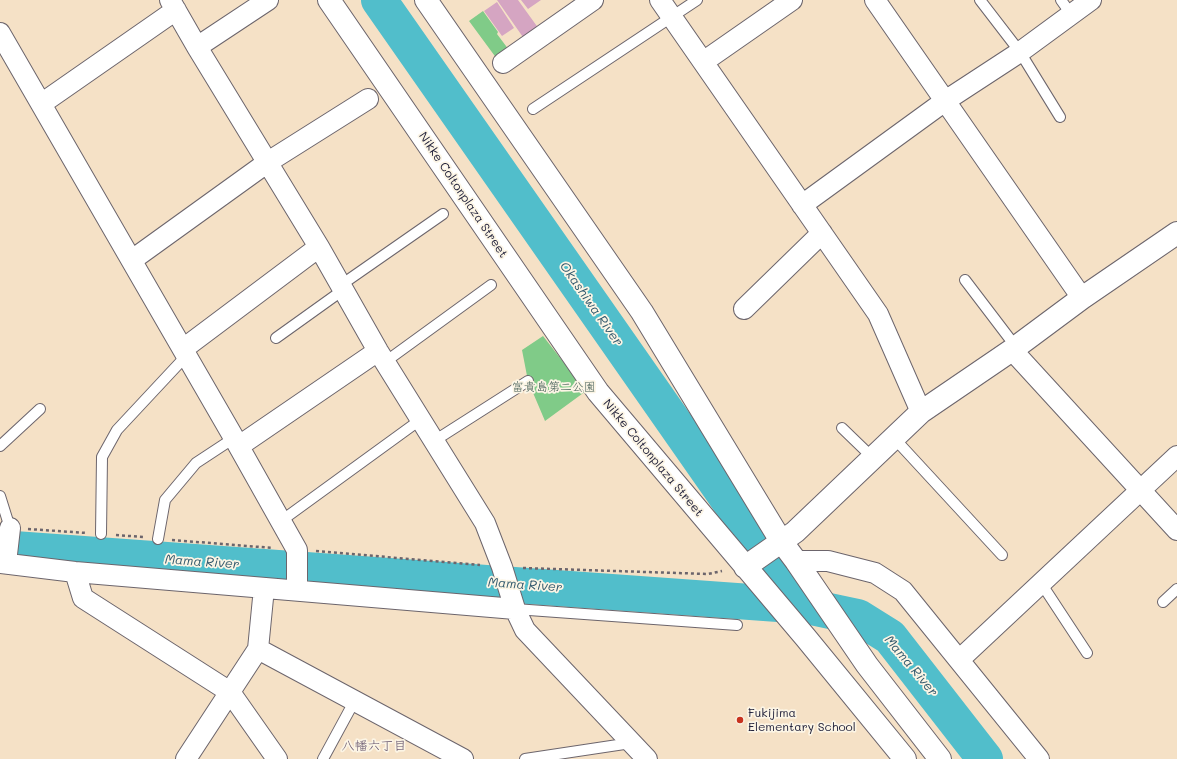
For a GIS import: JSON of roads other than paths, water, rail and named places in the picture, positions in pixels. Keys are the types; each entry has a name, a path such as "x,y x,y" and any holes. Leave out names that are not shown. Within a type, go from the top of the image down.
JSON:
{"street":[{"path":"197,47 268,0"},
{"name":"Nikke Coltonplaza Street","path":"329,0 598,392 806,638 905,759"},
{"path":"426,0 642,312 781,541 867,665 940,759"},
{"path":"503,63 593,0"},
{"path":"660,0 878,314 921,412"},
{"path":"702,62 792,0"},
{"path":"875,0 1082,298"},
{"path":"802,205 945,101 1020,52 1066,7 1091,0"},
{"path":"41,104 173,5 319,247 382,357 485,523 502,567 515,609 525,630 647,759"},
{"path":"0,33 237,442 297,550 297,590"},
{"path":"132,260 268,162 368,99"},
{"path":"744,309 822,233"},
{"path":"751,574 781,541 795,532 921,412 1014,349 1082,298 1177,233"},
{"path":"185,352 319,247"},
{"path":"1014,349 1177,530"},
{"path":"237,442 382,357"},
{"path":"959,660 1177,456"},
{"path":"10,528 3,563 75,572 515,609"},
{"path":"797,562 828,561 875,573 903,591 1039,759"},
{"path":"75,572 83,598 230,692 277,759"},
{"path":"186,759 258,649 264,588"},
{"path":"258,649 354,700 453,757"}],"lane":[{"path":"533,109 697,0"},
{"path":"980,0 1020,52 1060,117"},
{"path":"276,338 342,287 443,214"},
{"path":"965,280 1014,349"},
{"path":"382,357 492,285"},
{"path":"101,534 102,457 117,430 185,352"},
{"path":"434,441 528,381"},
{"path":"0,446 40,409"},
{"path":"281,521 420,420"},
{"path":"842,428 872,458"},
{"path":"894,438 1002,555"},
{"path":"158,538 165,500 196,463 237,442"},
{"path":"0,496 10,528"},
{"path":"1041,583 1086,653"},
{"path":"1163,602 1177,589"},
{"path":"515,609 737,625"},
{"path":"323,759 354,700"},
{"path":"525,759 631,743"}],"waterway":[{"name":"Okashiwa River","path":"379,0 727,498 806,606"},
{"name":"Mama River","path":"0,548 806,606 858,617 890,637 985,759"}],"place":[{"name":"Fukijima Elementary School","path":"740,720"}],"district":[{"name":"八幡六丁目","path":"374,746"}],"park label":[{"name":"富貴島第二公園","path":"554,387"}]}
